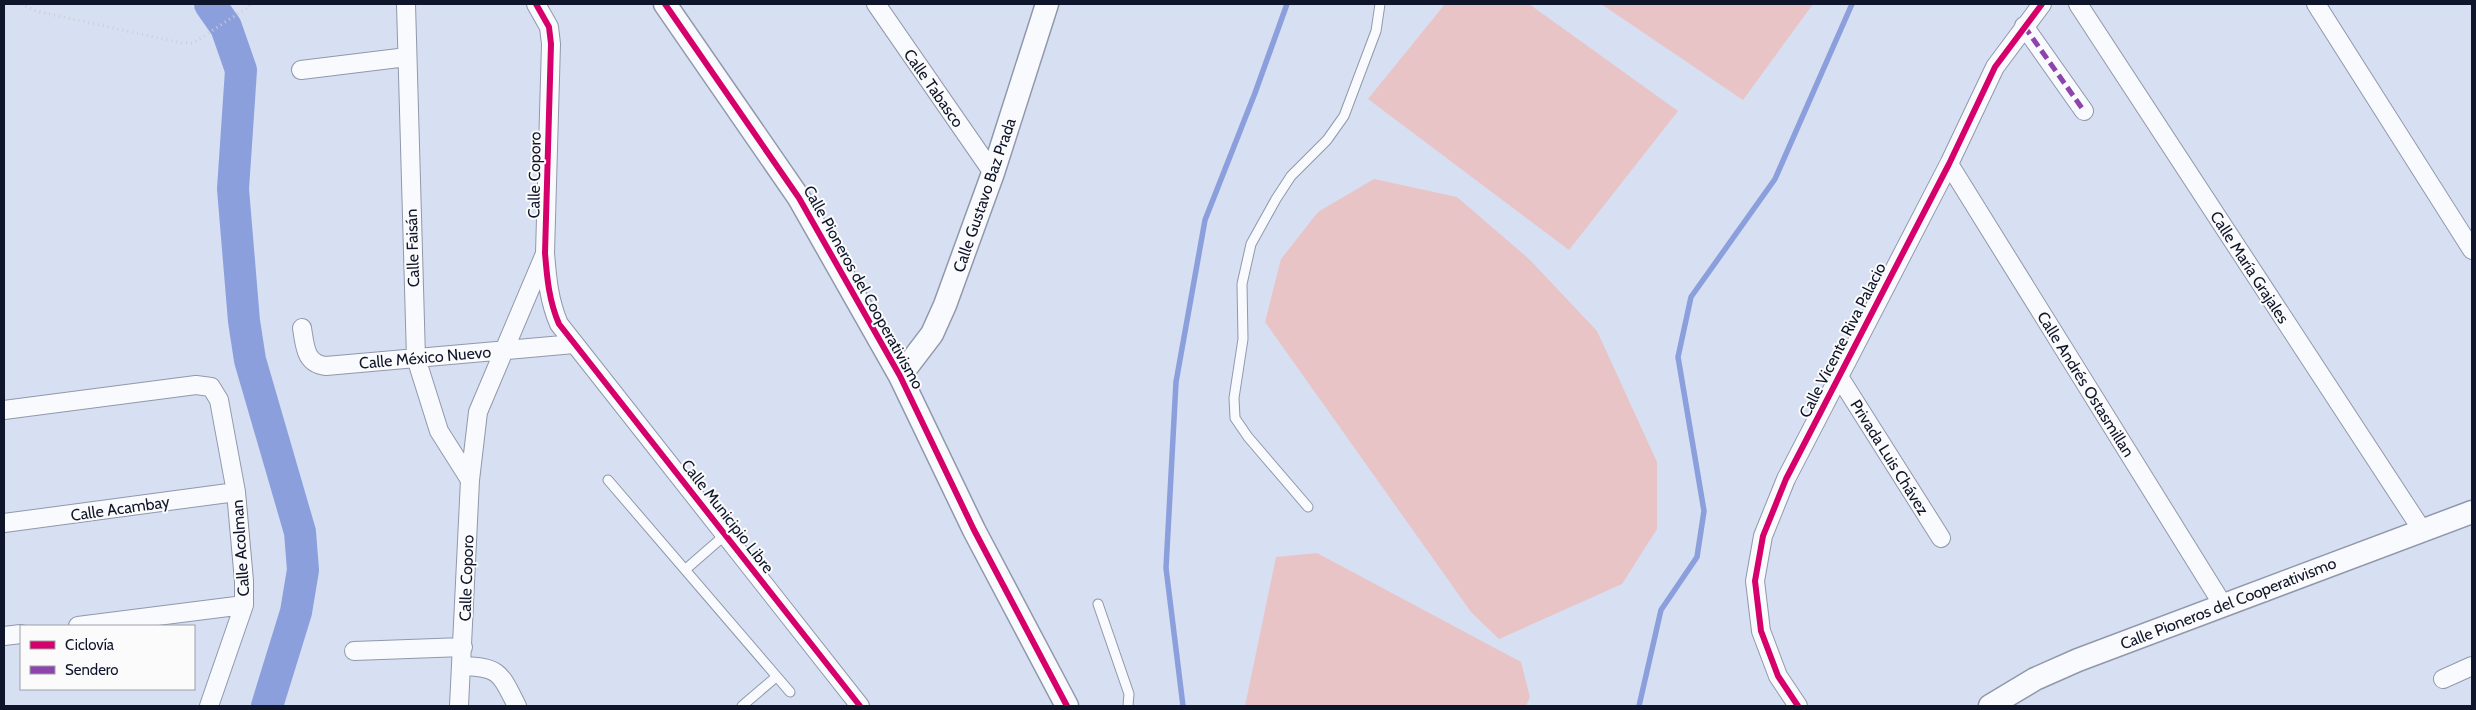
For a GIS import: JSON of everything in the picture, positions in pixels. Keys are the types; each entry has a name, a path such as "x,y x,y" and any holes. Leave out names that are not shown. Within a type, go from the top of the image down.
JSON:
{"street":[{"name":"Calle Faisán","path":"406,4 416,358 439,431 470,480"},
{"name":"Calle Coporo","path":"536,4 549,27 551,44 545,253 552,308 559,324 574,344"},
{"name":"Calle Pioneros del Cooperativismo","path":"665,4 799,198 900,376 974,530 1067,706"},
{"name":"Calle Tabasco","path":"876,4 993,173"},
{"name":"Calle Gustavo Baz Prada","path":"900,376 932,334 945,305 993,173 1047,4"},
{"name":"Calle Vicente Riva Palacio","path":"1798,706 1778,676 1761,631 1755,581 1764,536 1786,479 1838,375 1949,164 1995,67 2042,4"},
{"name":"Calle María Grajales","path":"2078,4 2422,530"},
{"path":"2316,4 2472,250"},
{"path":"2024,26 2084,111"},
{"path":"301,70 407,57"},
{"name":"Calle Andrés Ostasmillan","path":"1949,164 2223,605"},
{"name":"Calle Coporo","path":"459,706 470,480 478,412 545,253"},
{"name":"Calle México Nuevo","path":"302,328 306,351 310,360 317,365 326,366 574,344"},
{"name":"Calle Municipio Libre","path":"574,344 860,706"},
{"name":"Privada Luis Chávez","path":"1838,375 1941,538"},
{"name":"Calle Acolman","path":"4,410 196,385 212,387 219,400 236,492 244,581 244,604 209,706"},
{"name":"Calle Acambay","path":"4,523 236,492"},
{"name":"Calle Pioneros del Cooperativismo","path":"1990,706 2035,679 2078,660 2472,512"},
{"path":"86,625 244,604"},
{"path":"4,636 20,634"},
{"path":"354,651 463,647"},
{"path":"462,666 486,667 499,674 517,706"},
{"path":"2443,679 2472,666"}],"lane":[{"path":"1308,507 1248,437 1235,418 1234,398 1242,340 1242,284 1250,244 1276,199 1291,176 1327,140 1344,116 1376,31 1380,4"},
{"path":"608,480 686,568 790,692"},
{"path":"686,568 726,535"},
{"path":"1098,604 1129,694 1128,706"},
{"path":"742,706 776,677"}],"path":[{"path":"21,4 36,11 182,43 193,43 250,5"}],"shaded area":[{"path":"1445,4 1529,4 1678,111 1569,250 1368,99"},
{"path":"1601,4 1813,4 1743,100"},
{"path":"1374,179 1457,197 1529,259 1597,331 1657,462 1657,529 1622,584 1499,639 1471,612 1265,322 1281,259 1318,212"},
{"path":"1317,553 1521,662 1530,697 1526,706 1245,706 1276,557"}],"waterway":[{"path":"210,4 226,27 241,70 233,189 244,321 250,360 300,532 303,570 296,612 267,706"},
{"path":"1183,706 1166,568 1176,382 1205,220 1255,93 1287,4"},
{"path":"1639,706 1661,610 1697,557 1704,511 1678,357 1691,297 1775,179 1852,4"}],"marked path":[{"path":"2024,26 2084,111"}],"cycle path":[{"path":"536,4 549,27 551,44 545,253 551,298 559,324 860,706"},
{"path":"665,4 799,198 900,376 974,530 1067,706"},
{"path":"1798,706 1778,676 1761,631 1755,581 1763,536 1786,479 1949,164 1995,67 2042,4"}]}
